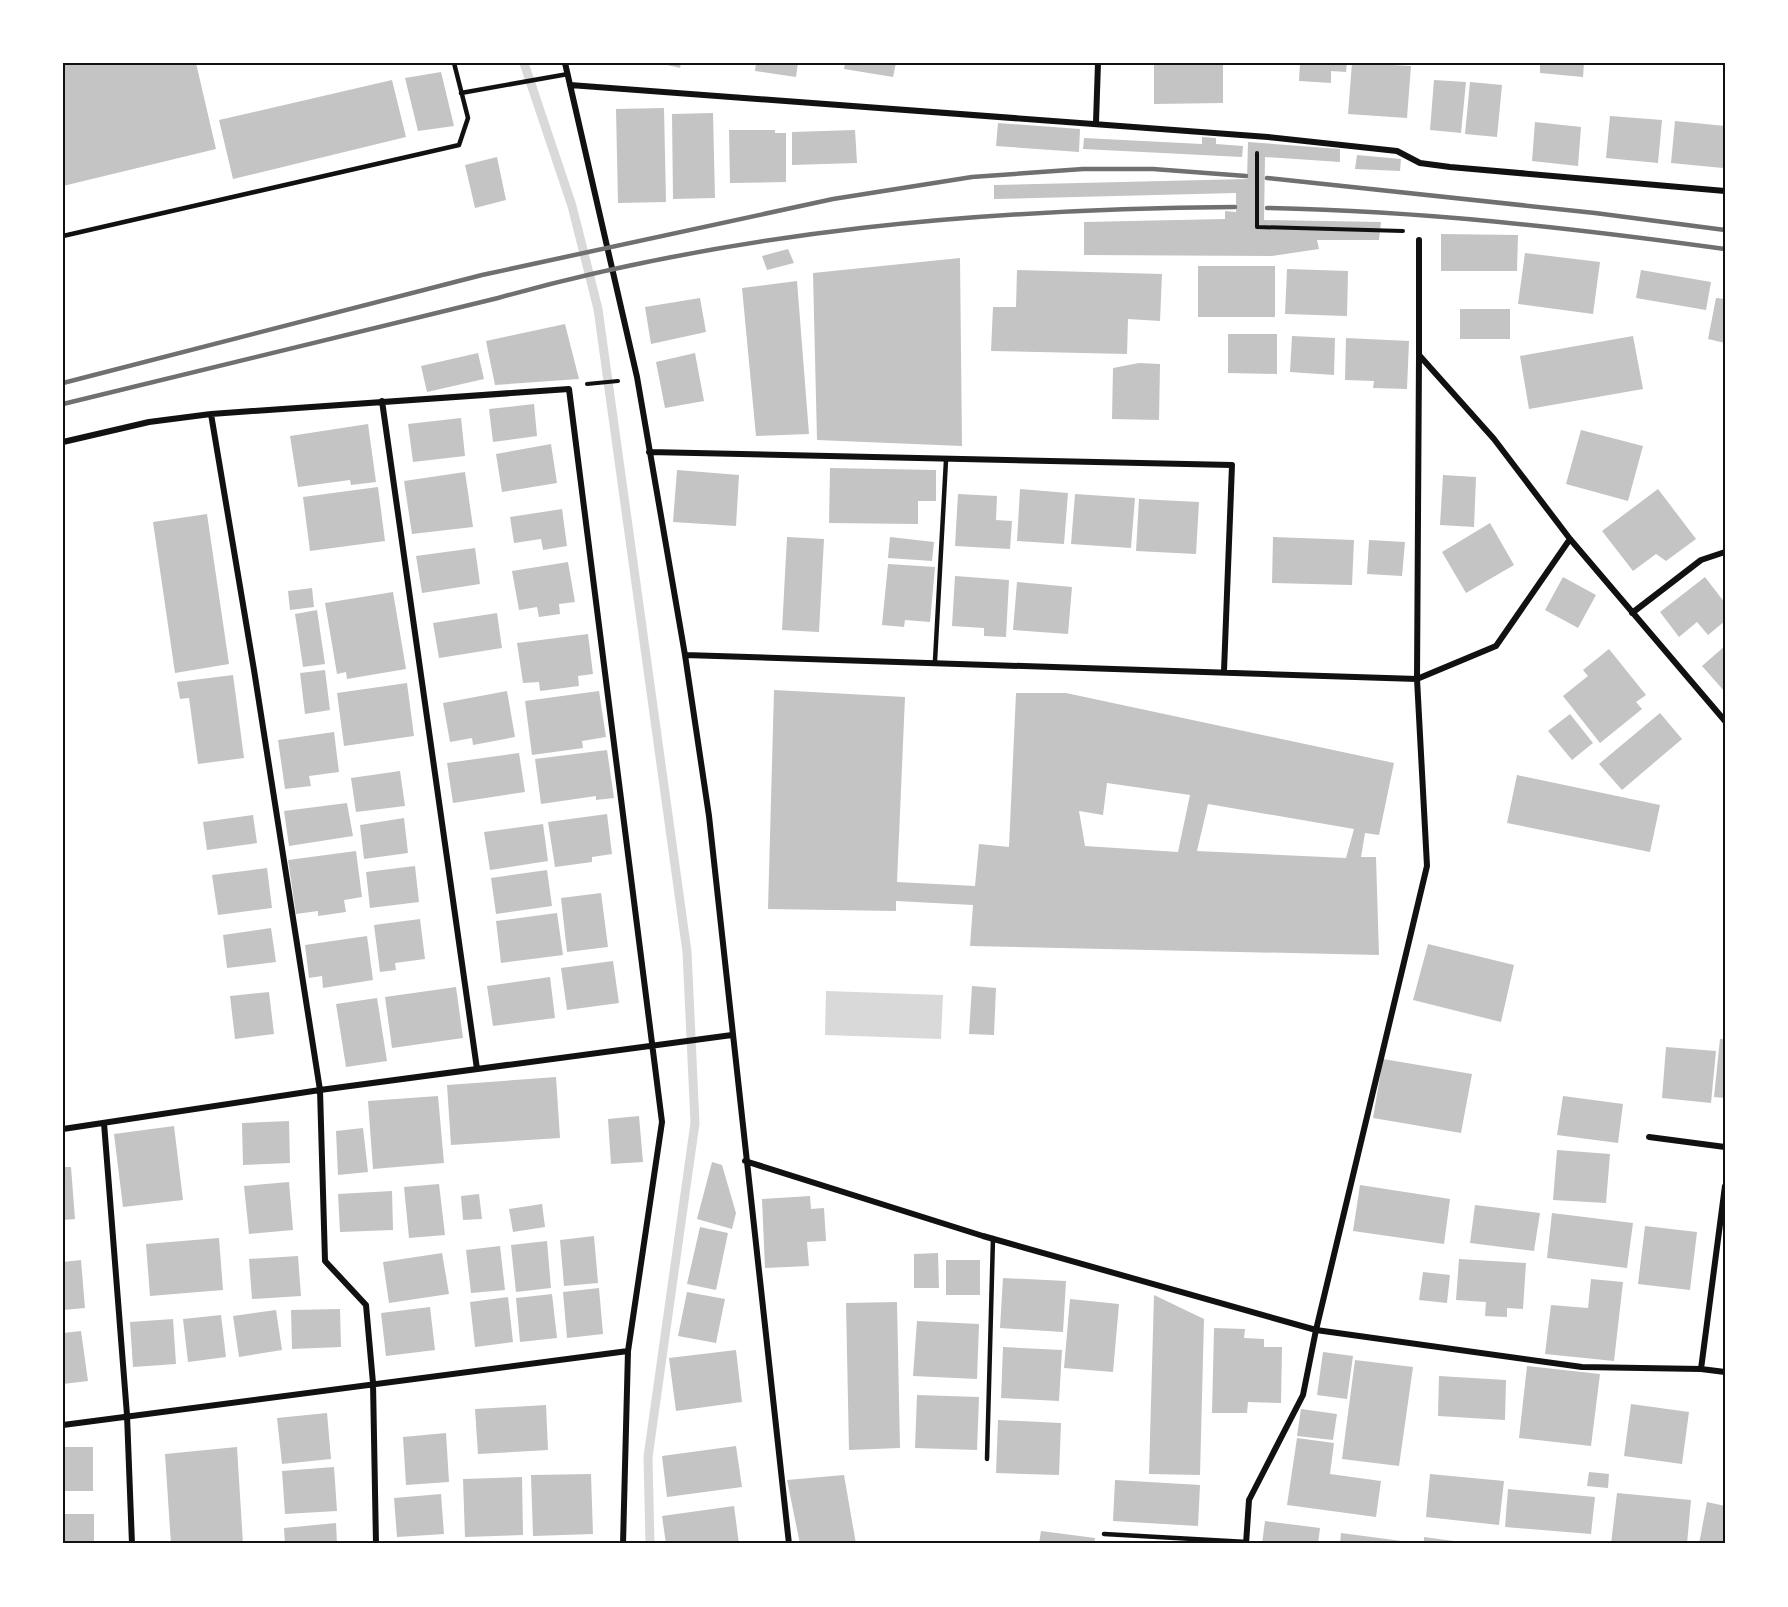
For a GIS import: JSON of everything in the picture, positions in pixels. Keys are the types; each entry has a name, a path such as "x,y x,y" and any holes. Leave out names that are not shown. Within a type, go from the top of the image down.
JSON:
{"street":[{"path":"565,63 635,367 685,655 709,816 789,1544"},
{"path":"1096,122 1098,63"},
{"path":"570,85 1096,122 1396,151 1420,163 1450,167 1725,191"},
{"path":"1246,1543 1249,1500 1303,1395 1316,1330 1427,866 1417,679 1419,240"},
{"path":"1419,355 1494,439 1570,539 1725,721"},
{"path":"63,442 149,422 211,414 569,389 662,1122 628,1351 623,1544"},
{"path":"382,401 477,1069"},
{"path":"211,414 320,1090 325,1262 366,1305 373,1383 376,1544"},
{"path":"649,452 1232,465 1224,671"},
{"path":"685,655 935,661 1417,679 1496,646 1570,539"},
{"path":"1632,613 1701,560 1725,552"},
{"path":"63,1129 320,1090 670,1041 732,1035"},
{"path":"104,1123 127,1416 132,1544"},
{"path":"1649,1137 1725,1147"},
{"path":"746,1161 993,1238 1316,1330 1582,1367 1701,1369 1725,1372"},
{"path":"1701,1369 1725,1186"},
{"path":"63,1425 628,1351"}],"lane":[{"path":"63,236 459,145 468,118 454,63"},
{"path":"461,93 568,74"},
{"path":"935,661 946,460"},
{"path":"987,1460 993,1238"},
{"path":"1104,1534 1246,1543"}],"path":[{"path":"1257,150 1257,227 1380,230"},
{"path":"584,385 620,380"}],"shaded area":[{"path":"826,991 943,995 941,1039 825,1035"}],"building":[{"path":"63,63 196,63 216,149 63,186"},
{"path":"659,63 681,63 680,68"},
{"path":"756,63 798,63 796,77 755,71"},
{"path":"845,63 896,63 893,77 844,69"},
{"path":"1154,63 1223,63 1223,103 1154,104"},
{"path":"1300,63 1347,63 1346,72 1331,71 1331,83 1299,81"},
{"path":"1352,63 1411,66 1407,118 1348,114"},
{"path":"1540,63 1584,63 1583,77 1540,73"},
{"path":"441,72 454,126 418,131 405,78"},
{"path":"392,80 406,137 233,179 219,120"},
{"path":"1434,80 1466,82 1461,133 1430,130"},
{"path":"1470,82 1502,85 1497,137 1465,134"},
{"path":"664,108 666,202 618,203 616,109"},
{"path":"713,113 715,198 673,199 672,114"},
{"path":"1610,116 1662,120 1658,163 1606,158"},
{"path":"1675,121 1725,126 1723,168 1671,163"},
{"path":"1535,122 1581,127 1578,166 1532,161"},
{"path":"998,123 1080,129 1079,152 996,146"},
{"path":"729,130 775,130 775,133 786,133 786,182 730,183"},
{"path":"855,130 857,163 792,165 792,132"},
{"path":"1202,137 1216,138 1216,144 1243,146 1242,157 1083,149 1084,138 1202,144"},
{"path":"1248,142 1340,149 1340,162 1265,157 1264,220 1381,222 1379,240 1317,240 1319,249 1272,256 1084,255 1084,222 1225,219 1225,211 1236,212 1236,193 994,199 994,185 1247,179"},
{"path":"1357,155 1401,159 1400,171 1355,169"},
{"path":"497,157 506,200 475,208 465,165"},
{"path":"1441,234 1518,235 1517,271 1441,271"},
{"path":"788,249 794,263 767,270 762,256"},
{"path":"1525,253 1600,262 1593,314 1518,304"},
{"path":"960,258 962,446 817,440 813,273"},
{"path":"1198,266 1275,266 1275,317 1198,317"},
{"path":"1287,269 1348,271 1347,316 1285,314"},
{"path":"1017,270 1162,274 1160,321 1128,319 1127,354 991,351 993,307 1016,307"},
{"path":"1641,270 1711,282 1706,310 1636,298"},
{"path":"797,281 809,434 756,436 742,288"},
{"path":"700,298 706,332 651,344 645,307"},
{"path":"1716,298 1725,299 1725,343 1708,339"},
{"path":"1460,309 1510,309 1510,339 1460,339"},
{"path":"565,324 579,379 495,385 486,341"},
{"path":"1228,334 1277,334 1277,374 1228,373"},
{"path":"1292,336 1335,338 1334,375 1290,372"},
{"path":"1633,336 1643,389 1529,409 1520,356"},
{"path":"1346,338 1409,341 1407,389 1373,388 1374,381 1345,380"},
{"path":"478,353 484,379 427,392 421,366"},
{"path":"695,353 704,401 665,408 656,362"},
{"path":"1139,363 1160,364 1159,420 1112,419 1113,368"},
{"path":"534,404 537,436 493,442 489,409"},
{"path":"461,418 465,456 413,462 408,424"},
{"path":"368,424 376,482 351,485 350,480 298,487 290,436"},
{"path":"1581,430 1643,446 1628,501 1566,484"},
{"path":"551,444 557,483 502,492 496,454"},
{"path":"830,468 936,470 936,501 918,501 918,524 829,523"},
{"path":"677,470 739,475 736,526 673,522"},
{"path":"465,472 473,527 412,534 404,481"},
{"path":"1443,475 1476,477 1474,527 1440,525"},
{"path":"378,487 385,541 310,551 303,497"},
{"path":"1020,489 1068,493 1064,544 1017,541"},
{"path":"1658,489 1696,539 1666,561 1656,554 1633,571 1602,531"},
{"path":"958,494 997,496 996,520 1012,521 1010,549 955,546"},
{"path":"1075,494 1135,498 1131,548 1071,544"},
{"path":"1139,499 1199,502 1196,554 1136,551"},
{"path":"562,509 567,546 543,550 541,539 514,543 510,517"},
{"path":"207,514 229,664 175,673 153,522"},
{"path":"1490,523 1514,565 1466,593 1442,552"},
{"path":"787,537 824,539 819,632 782,630"},
{"path":"890,537 934,542 932,561 888,558"},
{"path":"1273,537 1354,540 1352,585 1272,583"},
{"path":"1369,540 1405,542 1402,576 1367,574"},
{"path":"475,548 480,584 422,593 416,556"},
{"path":"568,562 575,602 559,604 560,614 539,617 537,607 519,610 512,571"},
{"path":"888,564 935,567 930,622 905,620 904,627 882,625"},
{"path":"955,576 1009,580 1006,637 984,636 984,628 952,626"},
{"path":"1563,577 1596,595 1578,628 1545,610"},
{"path":"1705,577 1725,603 1725,621 1708,635 1697,622 1679,637 1660,612"},
{"path":"1017,582 1072,587 1068,634 1013,630"},
{"path":"312,588 314,607 290,610 288,591"},
{"path":"393,592 406,669 347,679 346,672 337,674 325,603"},
{"path":"317,610 325,664 303,667 295,614"},
{"path":"497,613 502,648 439,658 433,623"},
{"path":"588,634 593,674 578,676 579,686 540,691 539,682 523,683 517,643"},
{"path":"1725,646 1725,692 1702,666"},
{"path":"1609,649 1646,695 1636,702 1642,709 1600,743 1563,696 1588,676 1583,670"},
{"path":"325,670 330,710 305,714 300,673"},
{"path":"233,675 244,758 198,764 189,698 180,699 177,682"},
{"path":"407,683 414,736 344,746 337,693"},
{"path":"774,690 905,697 897,882 975,886 979,844 1009,847 1016,693 1066,693 1394,763 1379,835 1365,833 1361,857 1376,857 1379,955 970,946 973,905 896,901 896,911 768,909","holes":["1107,783 1190,795 1178,852 1085,846 1079,811 1103,815","1208,804 1354,829 1346,858 1197,851"]},
{"path":"507,691 515,737 473,745 472,738 450,742 443,703"},
{"path":"599,691 606,737 582,741 583,748 532,755 525,701"},
{"path":"1660,713 1682,739 1622,790 1599,764"},
{"path":"1570,714 1593,743 1572,760 1548,731"},
{"path":"334,732 339,772 309,776 311,786 285,789 278,740"},
{"path":"607,750 614,798 596,800 596,796 541,804 535,759"},
{"path":"519,753 525,792 453,803 447,763"},
{"path":"400,771 405,806 356,812 351,778"},
{"path":"1517,775 1660,805 1650,852 1507,823"},
{"path":"347,803 353,836 289,846 284,811"},
{"path":"607,814 612,854 592,857 592,862 555,867 548,822"},
{"path":"253,815 257,843 207,850 203,822"},
{"path":"404,818 408,853 364,859 360,825"},
{"path":"543,824 548,861 490,870 484,832"},
{"path":"356,851 362,897 344,900 346,912 318,916 318,911 296,914 288,860"},
{"path":"415,866 419,902 370,908 366,872"},
{"path":"267,868 272,908 218,915 212,875"},
{"path":"547,870 552,906 496,914 491,878"},
{"path":"601,893 608,947 567,952 561,898"},
{"path":"557,913 563,955 501,963 496,921"},
{"path":"420,919 425,959 395,963 396,970 380,972 374,925"},
{"path":"271,928 276,962 227,968 223,935"},
{"path":"367,936 373,980 323,988 322,976 309,978 305,945"},
{"path":"1428,944 1514,965 1501,1022 1413,1000"},
{"path":"613,961 619,1003 567,1010 561,968"},
{"path":"550,977 555,1018 493,1026 487,986"},
{"path":"972,986 996,988 994,1035 969,1034"},
{"path":"456,987 463,1038 392,1048 385,997"},
{"path":"269,992 274,1034 235,1039 230,996"},
{"path":"377,998 387,1061 346,1067 336,1004"},
{"path":"1720,1039 1725,1039 1725,1098 1714,1097"},
{"path":"1666,1047 1716,1051 1711,1103 1662,1098"},
{"path":"1383,1059 1472,1074 1461,1133 1373,1118"},
{"path":"556,1077 560,1138 451,1145 447,1085"},
{"path":"438,1096 444,1163 373,1169 368,1101"},
{"path":"1563,1096 1623,1104 1618,1143 1557,1135"},
{"path":"639,1116 643,1162 611,1164 608,1119"},
{"path":"289,1121 290,1163 243,1165 242,1123"},
{"path":"174,1126 183,1200 123,1207 114,1134"},
{"path":"363,1128 368,1172 338,1175 336,1131"},
{"path":"1557,1150 1610,1154 1606,1203 1553,1200"},
{"path":"712,1162 722,1165 736,1213 732,1229 697,1219"},
{"path":"63,1167 71,1167 75,1219 63,1220"},
{"path":"289,1182 293,1230 249,1234 244,1186"},
{"path":"439,1184 445,1235 409,1238 404,1187"},
{"path":"1360,1185 1450,1199 1444,1244 1353,1231"},
{"path":"392,1191 393,1230 340,1232 338,1194"},
{"path":"479,1194 482,1219 463,1220 461,1196"},
{"path":"810,1196 811,1209 824,1208 826,1241 807,1242 809,1266 765,1268 762,1199"},
{"path":"542,1204 545,1227 513,1232 509,1209"},
{"path":"1475,1205 1540,1213 1534,1251 1470,1243"},
{"path":"1552,1213 1633,1223 1627,1268 1547,1258"},
{"path":"1645,1226 1697,1232 1690,1290 1638,1284"},
{"path":"700,1227 728,1233 716,1290 687,1284"},
{"path":"594,1236 598,1283 564,1286 560,1240"},
{"path":"219,1238 223,1290 150,1296 146,1244"},
{"path":"547,1241 551,1288 516,1292 511,1245"},
{"path":"500,1246 505,1290 471,1293 466,1250"},
{"path":"442,1253 449,1294 389,1303 383,1262"},
{"path":"938,1253 939,1288 914,1288 914,1254"},
{"path":"298,1256 301,1296 252,1299 249,1259"},
{"path":"1459,1259 1526,1263 1523,1309 1507,1308 1507,1317 1485,1316 1486,1302 1456,1300"},
{"path":"81,1260 85,1308 63,1310 63,1262"},
{"path":"946,1260 980,1260 980,1295 946,1295"},
{"path":"1423,1272 1450,1275 1447,1303 1419,1300"},
{"path":"1003,1278 1066,1281 1063,1332 1000,1328"},
{"path":"1591,1279 1623,1282 1614,1361 1545,1354 1551,1305 1588,1308"},
{"path":"599,1288 603,1334 567,1338 563,1292"},
{"path":"687,1292 725,1299 716,1343 678,1336"},
{"path":"552,1294 557,1338 520,1342 516,1298"},
{"path":"1154,1295 1204,1319 1200,1475 1149,1474"},
{"path":"508,1297 513,1342 475,1347 470,1302"},
{"path":"1070,1299 1119,1304 1113,1372 1064,1368"},
{"path":"897,1302 900,1448 849,1450 846,1303"},
{"path":"430,1307 435,1350 386,1356 381,1313"},
{"path":"340,1309 341,1347 292,1349 291,1310"},
{"path":"276,1310 282,1350 239,1357 233,1316"},
{"path":"221,1315 226,1357 188,1362 183,1319"},
{"path":"173,1319 176,1364 133,1367 130,1322"},
{"path":"917,1321 979,1324 977,1379 913,1376"},
{"path":"1214,1328 1245,1329 1244,1338 1264,1339 1264,1347 1282,1347 1281,1403 1248,1402 1247,1413 1212,1413"},
{"path":"81,1331 88,1381 63,1384 63,1333"},
{"path":"1003,1347 1062,1350 1059,1401 1001,1398"},
{"path":"736,1350 742,1402 676,1411 669,1358"},
{"path":"1323,1352 1353,1356 1347,1399 1317,1395"},
{"path":"1355,1360 1413,1367 1399,1466 1342,1459"},
{"path":"1527,1366 1600,1374 1591,1446 1519,1438"},
{"path":"1439,1376 1506,1380 1505,1420 1438,1416"},
{"path":"917,1395 979,1397 977,1450 915,1448"},
{"path":"1631,1404 1689,1412 1682,1464 1624,1456"},
{"path":"546,1405 548,1450 478,1454 475,1409"},
{"path":"1301,1409 1337,1414 1333,1440 1297,1436"},
{"path":"327,1413 331,1459 282,1464 277,1418"},
{"path":"998,1420 1061,1423 1059,1475 996,1473"},
{"path":"446,1433 449,1482 406,1485 403,1437"},
{"path":"1297,1438 1334,1443 1330,1474 1381,1481 1376,1517 1287,1505"},
{"path":"736,1446 742,1487 667,1497 662,1456"},
{"path":"63,1447 93,1447 93,1491 63,1491"},
{"path":"237,1447 243,1544 171,1544 165,1454"},
{"path":"334,1467 337,1511 285,1514 282,1471"},
{"path":"1589,1472 1609,1474 1608,1488 1587,1486"},
{"path":"591,1474 593,1534 533,1536 531,1475"},
{"path":"1430,1474 1504,1481 1499,1525 1426,1517"},
{"path":"844,1475 856,1544 800,1544 787,1480"},
{"path":"522,1477 523,1535 465,1537 463,1479"},
{"path":"1115,1480 1200,1485 1198,1526 1113,1521"},
{"path":"1508,1489 1595,1497 1591,1534 1505,1527"},
{"path":"1617,1493 1691,1500 1687,1544 1611,1544"},
{"path":"441,1494 444,1534 397,1537 394,1498"},
{"path":"1707,1502 1725,1506 1725,1544 1699,1544"},
{"path":"734,1506 739,1544 666,1544 662,1516"},
{"path":"63,1514 94,1514 94,1544 63,1544"},
{"path":"1265,1521 1320,1528 1318,1544 1262,1544"},
{"path":"336,1523 337,1544 285,1544 284,1528"},
{"path":"1041,1531 1095,1538 1094,1544 1039,1544"},
{"path":"1341,1533 1417,1543 1417,1544 1340,1544"},
{"path":"1424,1537 1469,1543 1424,1544"}],"waterway":[{"path":"524,63 572,206 598,309 687,952 695,1123 648,1457 650,1544"}],"railway":[{"path":"63,383 482,275 833,199 972,177 1083,169 1153,169 1246,176"},
{"path":"1267,178 1595,213 1725,230"},
{"path":"63,404 589,275 680,255 771,240 955,219 1141,209 1235,207"},
{"path":"1267,208 1382,213 1497,222 1725,249"}]}
